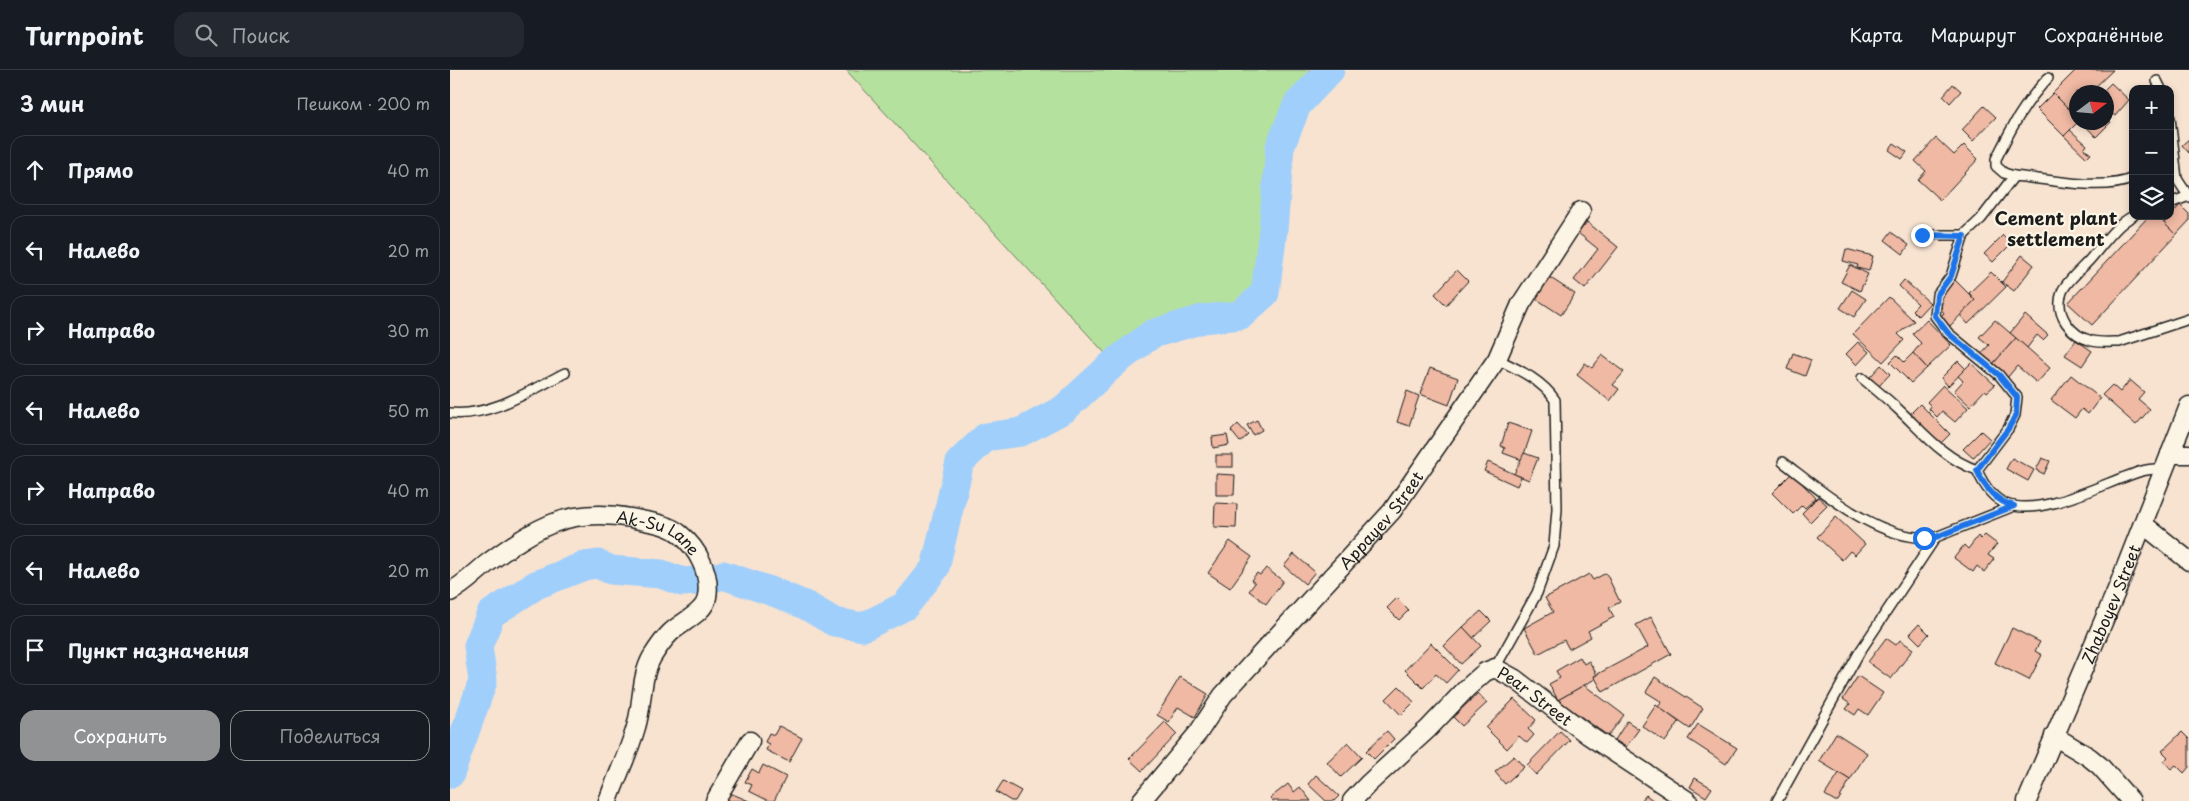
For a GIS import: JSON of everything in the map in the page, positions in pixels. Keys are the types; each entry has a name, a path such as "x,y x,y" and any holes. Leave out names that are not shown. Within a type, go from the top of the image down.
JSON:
{"street":[{"name":"Appayev Street","path":"1141,801 1198,733 1222,695 1392,511 1497,359 1522,304 1581,211"},
{"name":"Zhaboyev Street","path":"2027,801 2143,524 2189,406"},
{"path":"2167,461 2189,454"},
{"name":"Ak-Su Lane","path":"450,592 523,538 555,522 582,515 614,515 653,522 678,532 694,548 701,560 707,580 707,598 704,606 670,633 647,668 637,726 608,801"},
{"path":"2143,524 2189,561"},
{"name":"Pear Street","path":"1352,801 1428,729 1467,688 1485,672 1495,668 1515,679 1588,735 1688,801"},
{"path":"2054,736 2089,756 2131,801"},
{"path":"716,801 750,741"}],"lane":[{"path":"2048,78 2030,98 2018,117 1996,159 1996,166 2004,174 2014,176 2102,184 2116,184 2129,179"},
{"path":"2171,130 2174,175"},
{"path":"1977,470 2008,429 2016,415 2018,402 2015,393 1999,375 1948,333 1935,316 1937,295 1951,276 1964,236 1981,219 2014,176"},
{"path":"2174,178 2189,197 2174,202"},
{"path":"2129,218 2106,240 2062,290 2060,302 2065,323 2080,336 2093,341 2119,342 2189,319"},
{"path":"1922,235 1964,236"},
{"path":"1495,668 1522,623 1548,567 1555,540 1558,509 1557,408 1555,400 1550,392 1540,384 1497,359"},
{"path":"450,413 463,414 488,410 517,398 565,373"},
{"path":"1862,378 1952,459 1960,465 1977,470 1986,488 2005,503 2014,506 2034,506 2062,500 2167,461"},
{"path":"1783,462 1869,521 1882,528 1912,537 1936,537 2014,506"},
{"path":"1777,801 1859,653 1936,537"}],"green space":[{"path":"846,70 1330,70 1297,105 1280,147 1273,230 1265,293 1241,315 1203,319 1152,334 1114,363"}],"building":[{"path":"2076,70 2113,70 2097,85 2069,85 2069,109 2053,93"},
{"path":"1953,84 1961,91 1950,103 1943,96"},
{"path":"2114,86 2129,100 2114,115"},
{"path":"2053,93 2069,109 2070,130 2064,136 2037,109"},
{"path":"1984,106 1996,117 1973,141 1962,130"},
{"path":"2070,130 2087,145 2084,149 2091,154 2087,158 2064,136"},
{"path":"2089,130 2103,130 2096,137"},
{"path":"1936,138 1954,155 1964,145 1978,159 1940,200 1918,180 1926,171 1915,161"},
{"path":"2189,139 2189,153 2182,145"},
{"path":"1894,143 1907,152 1902,159 1889,150"},
{"path":"2180,205 2189,214 2189,221 2176,235 2164,223 2167,220 2174,220 2174,212"},
{"path":"2145,220 2161,220 2176,235 2092,325 2068,303"},
{"path":"1587,222 1618,247 1585,289 1574,280 1598,249 1578,233"},
{"path":"1891,232 1909,245 1903,254 1885,240"},
{"path":"2003,235 2011,244 1993,262 1984,254"},
{"path":"1846,249 1873,256 1869,271 1857,268 1858,265 1843,261"},
{"path":"2022,255 2034,265 2014,291 2002,282"},
{"path":"1850,265 1868,274 1860,291 1841,282"},
{"path":"1457,270 1468,281 1446,305 1435,294"},
{"path":"1991,272 2006,287 1968,324 1960,315 1975,300 1969,293"},
{"path":"1546,275 1575,294 1561,315 1532,296"},
{"path":"1904,280 1930,303 1918,316 1912,310 1918,304 1899,286"},
{"path":"1955,280 1975,300 1950,326 1940,317 1944,313 1941,309 1942,301 1938,297"},
{"path":"1852,290 1866,299 1854,317 1840,308"},
{"path":"1889,297 1914,321 1898,334 1904,340 1883,362 1853,334"},
{"path":"2025,315 2048,335 2043,340 2037,335 2027,348 2010,333"},
{"path":"1927,320 1951,345 1927,368 1913,353 1921,343 1912,334"},
{"path":"1995,320 2016,338 1992,365 1980,355 1989,345 1979,337"},
{"path":"2016,338 2050,368 2037,383 2017,366 2007,378 1992,365"},
{"path":"2076,340 2092,351 2082,366 2065,355"},
{"path":"1858,342 1869,352 1857,365 1846,354"},
{"path":"1793,353 1811,360 1805,376 1787,369"},
{"path":"1913,353 1927,368 1911,383 1890,362 1897,355 1904,362"},
{"path":"1602,355 1624,372 1613,385 1619,389 1610,401 1577,375 1585,363 1592,368"},
{"path":"1958,361 1966,369 1948,386 1941,378"},
{"path":"1971,363 1995,385 1987,392 1985,390 1970,406 1954,391 1963,381 1958,376"},
{"path":"1881,365 1890,374 1879,386 1870,377"},
{"path":"1430,368 1458,378 1449,405 1420,394"},
{"path":"2071,375 2100,398 2088,414 2082,409 2075,418 2051,400"},
{"path":"2130,380 2144,392 2138,399 2150,409 2136,425 2102,395 2112,385 2120,392"},
{"path":"1943,385 1968,408 1955,422 1942,411 1937,417 1929,409 1931,406 1927,402"},
{"path":"1407,391 1419,396 1409,426 1397,422"},
{"path":"1920,404 1950,434 1939,445 1909,415"},
{"path":"1257,420 1262,430 1253,435 1247,425"},
{"path":"1508,423 1532,431 1522,460 1503,453 1505,448 1501,446"},
{"path":"1238,424 1248,435 1240,442 1231,431"},
{"path":"1981,431 1990,439 1973,458 1963,449"},
{"path":"1227,435 1229,445 1213,448 1212,437"},
{"path":"1524,453 1538,458 1529,480 1514,474"},
{"path":"1216,455 1233,455 1233,467 1216,467"},
{"path":"2012,458 2034,470 2028,481 2006,469"},
{"path":"2042,458 2050,461 2044,474 2036,470"},
{"path":"1488,462 1521,477 1517,486 1484,471"},
{"path":"1792,473 1816,498 1805,508 1802,505 1793,514 1772,493"},
{"path":"1216,474 1235,475 1234,495 1216,495"},
{"path":"1818,497 1827,505 1810,522 1802,513"},
{"path":"1215,503 1237,504 1236,528 1214,527"},
{"path":"1836,517 1865,544 1855,555 1850,551 1842,560 1817,537"},
{"path":"1985,535 1997,544 1988,555 1994,559 1984,572 1977,566 1973,572 1954,558 1964,545 1968,549 1978,536 1981,539"},
{"path":"1230,541 1252,557 1230,588 1208,573"},
{"path":"1294,554 1315,572 1305,584 1284,566"},
{"path":"1266,568 1283,581 1266,604 1249,591 1255,583 1251,580 1257,573 1260,575"},
{"path":"1606,573 1620,602 1609,608 1614,617 1588,631 1591,637 1569,649 1564,640 1538,654 1524,628 1553,612 1545,598 1589,574 1593,580"},
{"path":"1397,598 1409,610 1399,620 1387,608"},
{"path":"1481,611 1491,621 1473,638 1463,627"},
{"path":"1651,617 1671,654 1603,692 1594,676 1648,647 1636,625"},
{"path":"1919,624 1929,634 1920,644 1910,634"},
{"path":"1463,627 1481,646 1461,664 1444,646"},
{"path":"2012,628 2040,642 2035,651 2042,655 2029,680 1995,663"},
{"path":"1886,638 1896,645 1900,640 1913,649 1891,679 1868,662"},
{"path":"1431,643 1458,670 1446,683 1436,674 1423,688 1405,670"},
{"path":"1580,657 1584,664 1589,661 1597,675 1594,676 1595,679 1558,700 1549,684 1560,678 1556,671"},
{"path":"1858,676 1883,693 1868,715 1859,709 1855,715 1846,709 1850,704 1843,699"},
{"path":"1180,677 1208,694 1195,717 1178,707 1169,722 1157,715"},
{"path":"1655,677 1703,708 1690,729 1658,707 1662,702 1646,692"},
{"path":"1584,685 1624,715 1608,736 1558,700"},
{"path":"1399,686 1414,702 1401,715 1386,699"},
{"path":"1478,693 1487,703 1462,726 1453,717"},
{"path":"1514,699 1536,720 1528,729 1534,735 1527,743 1519,736 1507,749 1486,728"},
{"path":"1656,705 1679,722 1665,742 1642,726"},
{"path":"1627,721 1639,729 1626,747 1615,740"},
{"path":"1165,722 1177,734 1142,771 1129,759"},
{"path":"1698,724 1737,748 1726,764 1688,739"},
{"path":"779,726 802,738 789,762 766,750 769,744 765,742 769,733 774,735"},
{"path":"1387,731 1394,739 1374,759 1366,751"},
{"path":"1560,731 1570,740 1536,775 1527,765"},
{"path":"2182,732 2189,739 2189,767 2184,773 2176,765 2171,769 2164,761 2168,757 2162,751"},
{"path":"1836,733 1867,753 1850,780 1819,761"},
{"path":"1348,742 1362,757 1341,777 1327,762"},
{"path":"1514,756 1524,767 1505,784 1495,772"},
{"path":"763,765 786,777 774,801 769,801 749,791 752,785 745,782 752,769 759,773"},
{"path":"1839,773 1850,780 1838,801 1835,801 1825,795"},
{"path":"1316,775 1339,796 1334,801 1326,801 1308,784"},
{"path":"1695,778 1712,788 1706,797 1690,787"},
{"path":"1003,781 1021,791 1015,801 1011,801 996,792"},
{"path":"1288,784 1294,792 1300,787 1311,801 1273,801 1270,798"},
{"path":"730,793 749,801 726,801"},
{"path":"1646,795 1654,801 1641,801"}],"waterway":[{"path":"450,774 483,681 478,646 491,614 536,585 584,566 598,564 611,570 661,574 683,582 707,580 723,575 807,606 834,622 863,627 905,606 935,568 960,462 986,437 1021,432 1064,409 1114,363 1152,334 1203,319 1241,315 1265,293 1273,230 1280,147 1297,105 1330,70"}],"district":[{"name":"Cement plant settlement","path":"2056,227"}],"route":[{"path":"1922,235 1964,236 1951,276 1937,295 1935,316 1948,333 1999,375 2015,393 2018,402 2016,415 2008,429 1977,470 1986,488 2005,503 2014,506 1936,537 1924,538"}]}
